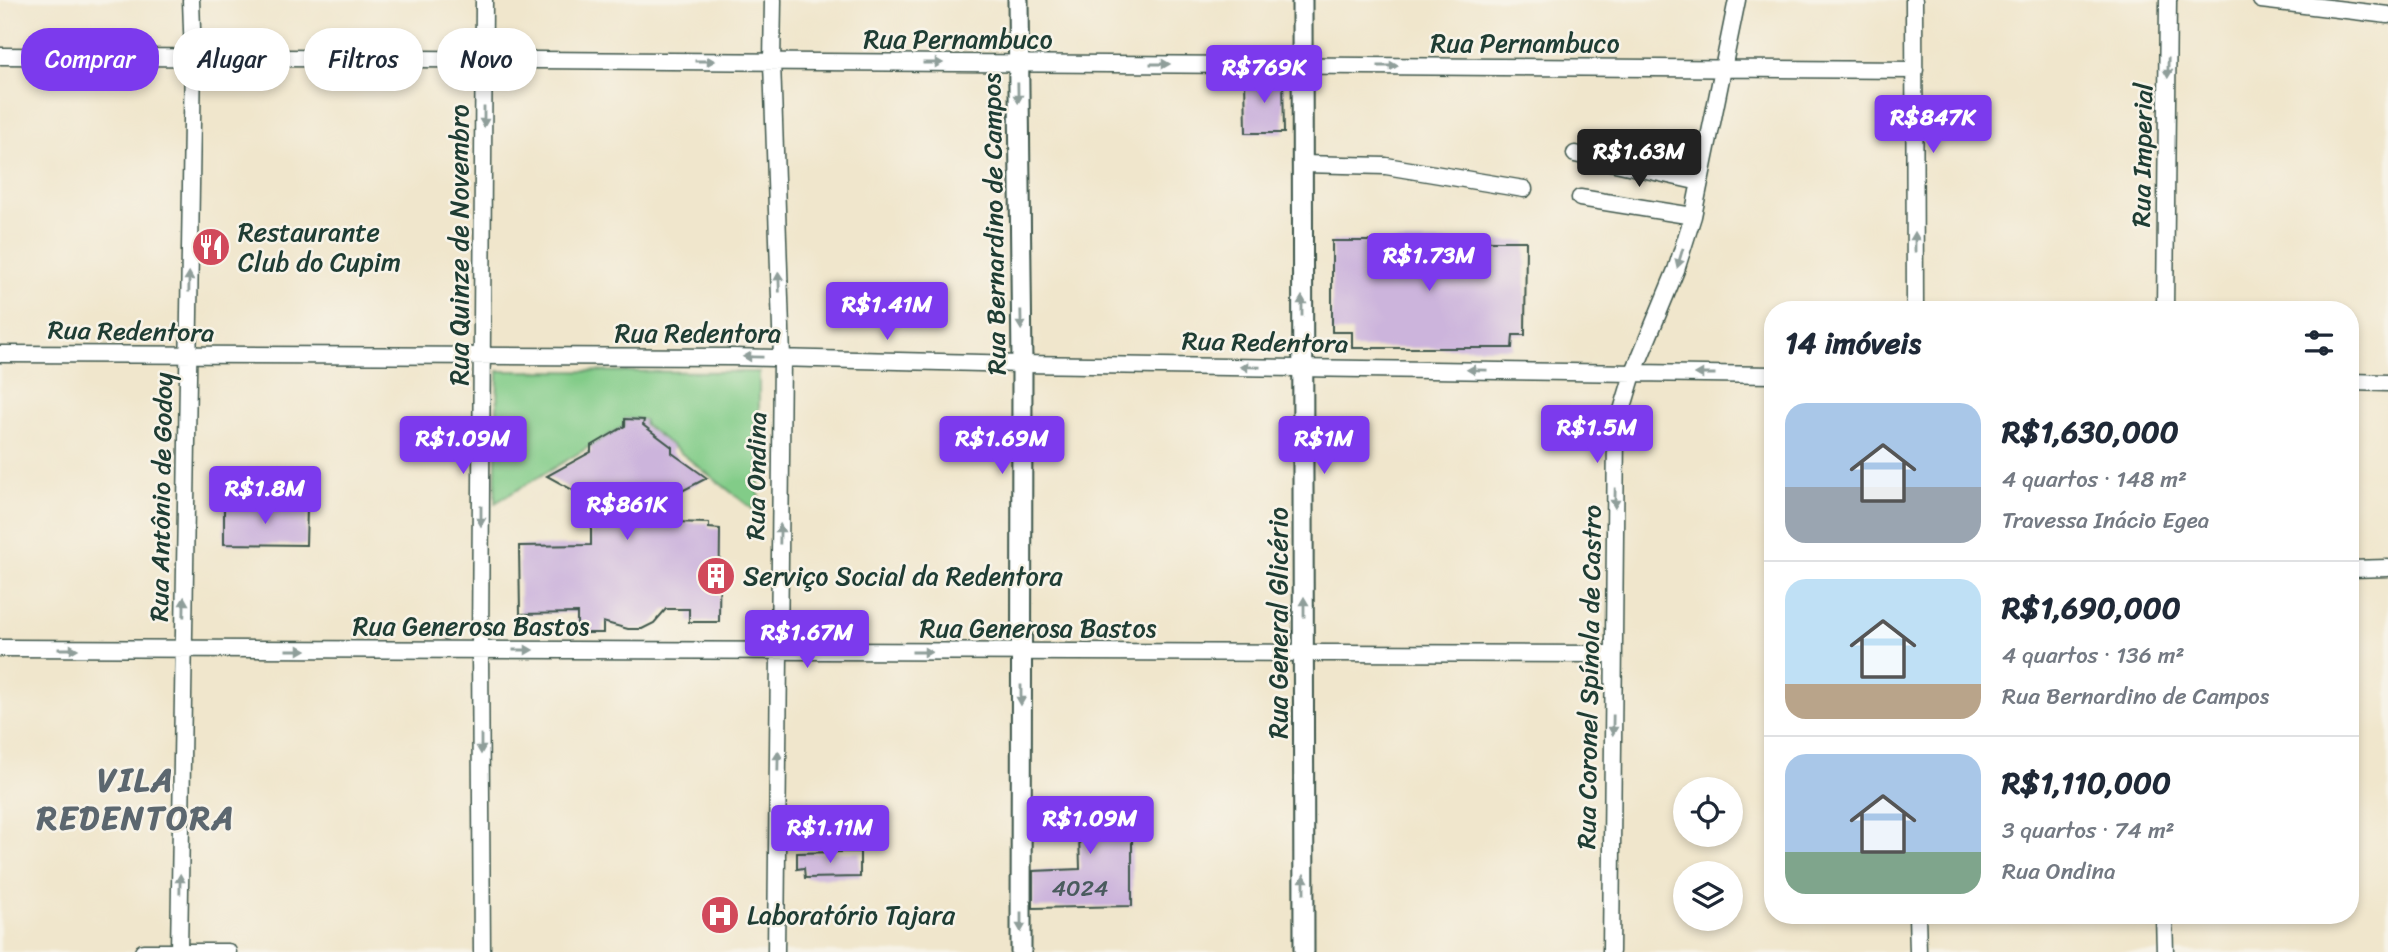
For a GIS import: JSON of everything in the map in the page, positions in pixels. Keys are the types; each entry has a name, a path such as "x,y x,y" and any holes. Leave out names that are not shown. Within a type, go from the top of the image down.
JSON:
{"street":[{"name":"Rua Antônio de Godoy","path":"191,0 192,28"},
{"name":"Rua Quinze de Novembro","path":"484,0 484,28"},
{"name":"Rua Ondina","path":"773,0 772,62 782,358 776,952"},
{"name":"Rua Bernardino de Campos","path":"1018,0 1022,364 1021,952"},
{"name":"Rua General Glicério","path":"1302,0 1304,952"},
{"name":"Rua Coronel Spínola de Castro","path":"1611,952 1616,430 1633,374 1676,270 1693,216 1737,0"},
{"path":"1914,0 1915,301"},
{"name":"Rua Imperial","path":"2165,301 2168,0"},
{"path":"2261,0 2388,15"},
{"name":"Rua Pernambuco","path":"0,56 173,58"},
{"name":"Rua Pernambuco","path":"290,59 437,60"},
{"name":"Rua Pernambuco","path":"537,60 1915,70"},
{"name":"Rua Antônio de Godoy","path":"179,952 192,91"},
{"name":"Rua Quinze de Novembro","path":"482,952 480,650 485,91"},
{"path":"1575,154 1700,182"},
{"path":"1302,164 1386,166 1524,189"},
{"path":"1580,198 1693,216"},
{"name":"Rua Redentora","path":"0,354 782,358 1764,375"},
{"path":"2359,382 2388,383"},
{"path":"2359,569 2388,568"},
{"name":"Rua Generosa Bastos","path":"0,648 1613,654"},
{"path":"1917,924 1918,952"},
{"path":"2164,924 2165,952"},
{"path":"143,952 228,952"}],"green space":[{"path":"498,371 759,372 759,514 644,424 644,420 625,419 624,426 495,503"}],"building":[{"path":"1245,76 1283,76 1284,133 1246,133"},
{"path":"1332,241 1526,241 1525,335 1513,335 1512,348 1352,348 1352,332 1332,332"},
{"path":"625,419 644,420 643,425 672,447 672,453 707,478 672,496 672,522 709,523 709,528 720,529 719,622 689,622 689,609 666,609 654,623 642,629 628,629 603,622 603,633 577,633 577,613 520,614 519,546 591,545 591,500 547,476 591,452 591,446 625,426"},
{"path":"224,507 307,508 306,545 224,544"},
{"path":"1033,805 1145,807 1145,835 1132,835 1132,906 1033,908 1033,871 1080,869 1079,834 1033,834"},
{"path":"860,852 860,877 805,878 804,868 797,869 797,853"}],"place":[{"name":"Restaurante Club do Cupim","path":"211,247"},
{"name":"Serviço Social da Redentora","path":"716,576"},
{"name":"Laboratório Tajara","path":"720,915"}],"district":[{"name":"VILA REDENTORA","path":"136,798"}]}
